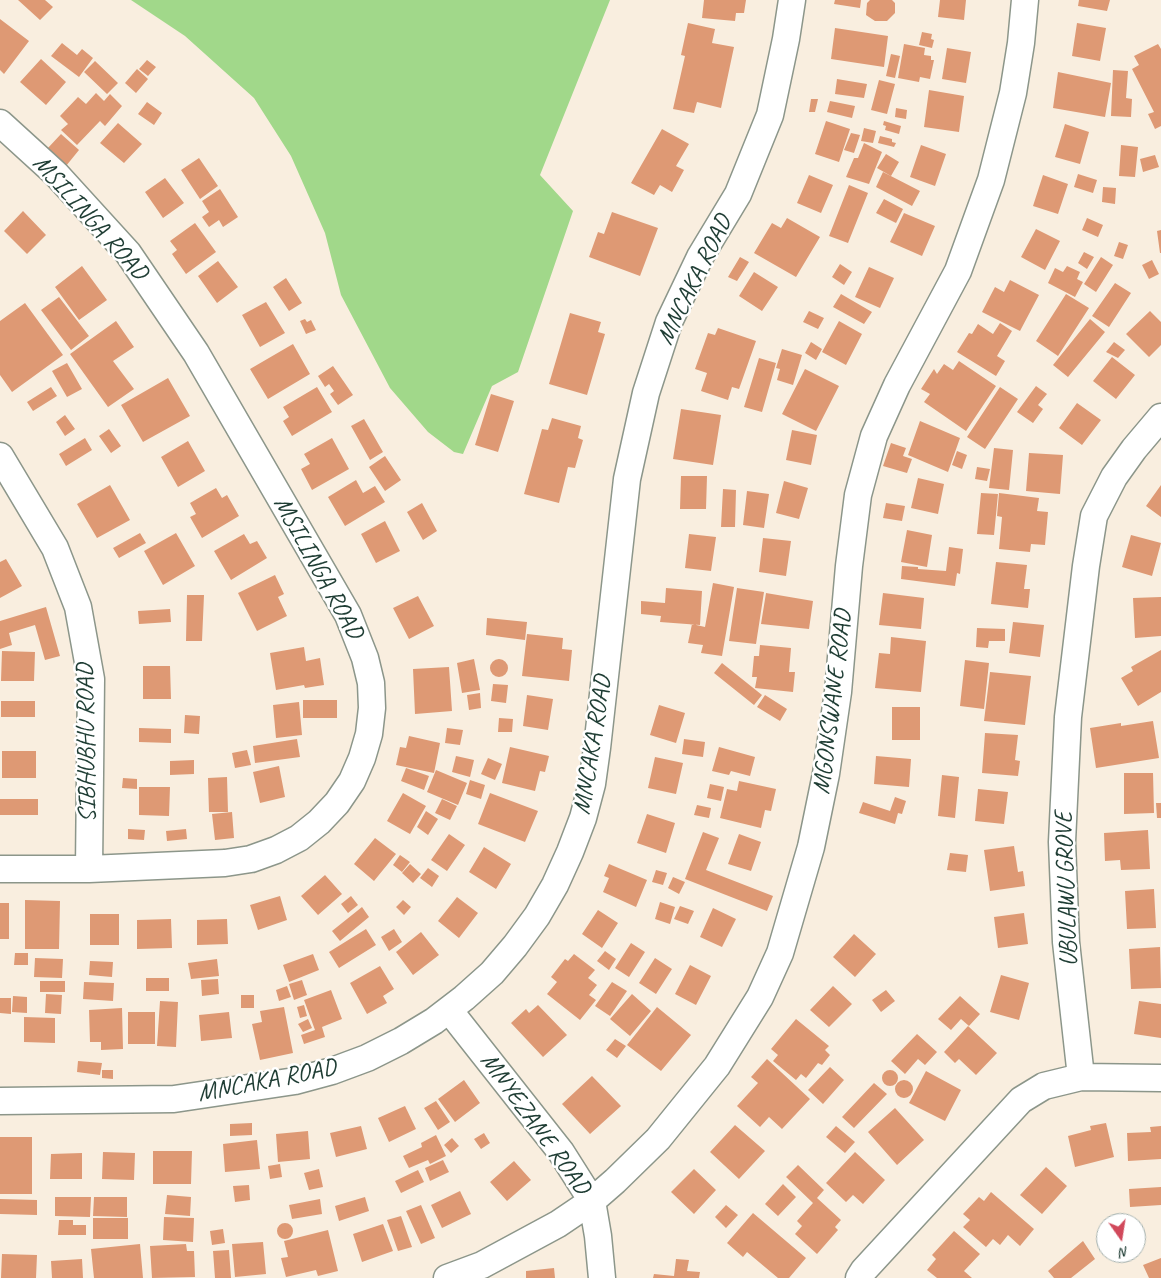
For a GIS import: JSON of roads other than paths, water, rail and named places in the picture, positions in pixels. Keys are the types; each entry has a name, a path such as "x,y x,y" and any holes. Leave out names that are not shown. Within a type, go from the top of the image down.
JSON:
{"street":[{"name":"MNCAKA ROAD","path":"0,1101 174,1099 295,1081 332,1071 367,1058 401,1041 449,1010 492,972 516,946 537,916 555,885 583,818 592,784 627,479 646,392 669,322 700,257 738,194 770,114 792,0"},
{"name":"MGONSWANE ROAD","path":"447,1278 482,1265 558,1224 592,1201 615,1181 658,1139 717,1066 760,997 780,953 811,847 826,774 838,692 849,566 858,495 874,436 897,385 958,271 991,180 1012,93 1021,43 1025,0"},
{"name":"MSILINGA ROAD","path":"0,123 56,174 128,253 196,353 348,615 365,658 371,683 372,708 369,734 352,782 337,803 319,822 299,838 276,850 225,863 89,869 0,869"},
{"name":"UBULAWU GROVE","path":"1081,1078 1066,942 1062,842 1068,717 1086,566 1094,516 1114,477 1161,417"},
{"name":"SIBHUBHU ROAD","path":"0,456 55,548 78,607 91,679 89,869"},
{"name":"MNYEZANE ROAD","path":"449,1010 561,1152 592,1201 602,1278"},
{"path":"859,1278 864,1270 1021,1100 1044,1086 1081,1078 1161,1078"}]}
